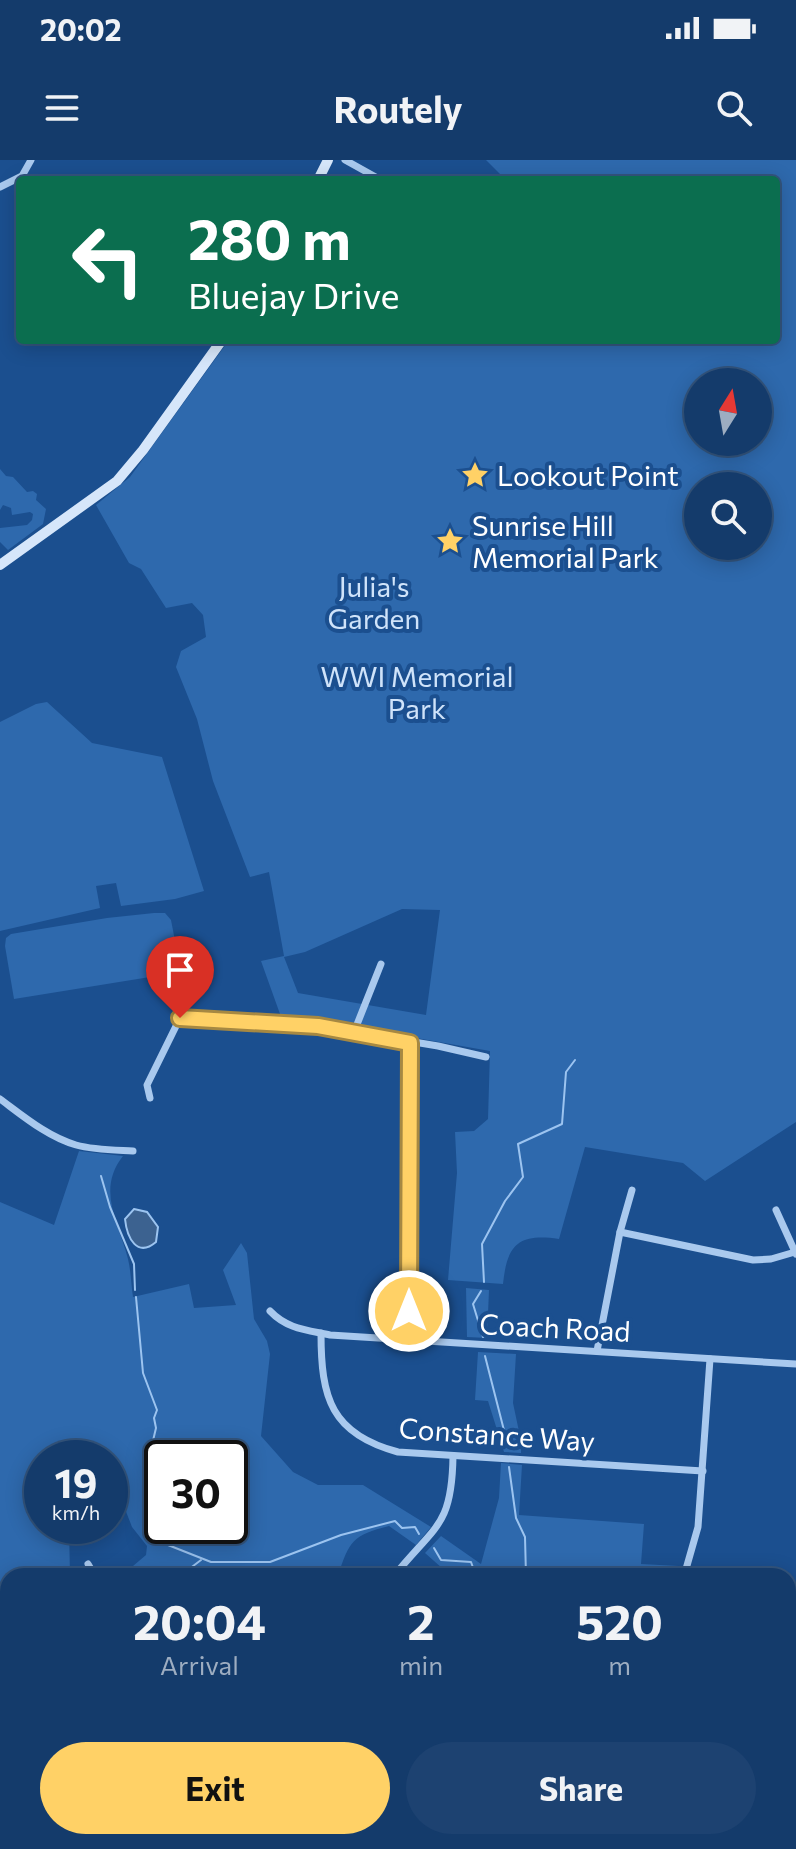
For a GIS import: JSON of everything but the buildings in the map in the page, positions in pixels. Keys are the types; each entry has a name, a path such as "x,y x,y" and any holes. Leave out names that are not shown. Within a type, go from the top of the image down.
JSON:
{"main road":[{"path":"0,565 117,481 219,344"}],"street":[{"path":"345,160 374,176"},
{"path":"354,1032 381,964"},
{"path":"150,1098 147,1085 180,1018 176,992"},
{"path":"180,1018 262,1021 354,1032 486,1057"},
{"path":"409,1341 410,1043"},
{"path":"0,1099 47,1132 68,1142 133,1151"},
{"path":"597,1351 620,1232 632,1190"},
{"path":"620,1232 753,1260 771,1259 796,1253 776,1210"},
{"name":"Coach Road","path":"270,1311 280,1322 321,1333 796,1364"},
{"name":"Constance Way","path":"321,1333 321,1362 330,1405 356,1436 376,1446 398,1452 703,1471"},
{"path":"686,1568 698,1527 710,1359"},
{"path":"401,1568 444,1517 451,1499 453,1456"},
{"path":"88,1564 90,1568"}],"green space":[{"name":"WWI Memorial Park","path":"486,160 796,160 796,1122 705,1181 683,1163 585,1147 559,1239 534,1238 517,1245 508,1260 503,1284 448,1280 457,1173 455,1132 474,1131 488,1119 490,1051 280,1014 261,961 284,956 269,872 250,877 213,781 197,719 176,667 181,651 206,637 203,615 192,603 166,608 141,569 129,563 96,505 130,477 226,344 780,344 780,176 502,176","holes":["402,909 440,910 426,1015 298,993 284,957 305,952"]},
{"path":"0,469 27,492 37,494 36,500 46,509 43,524 8,550 0,542 0,528 27,525 33,514 12,515 11,508 3,505 0,510"},
{"path":"47,702 92,743 162,757 204,891 175,899 121,906 116,883 96,886 100,908 0,931 0,722 36,704"},
{"path":"165,913 171,920 181,972 14,999 5,946 6,938 11,934"},
{"path":"79,1151 123,1156 115,1169 110,1194 128,1259 133,1297 189,1284 194,1308 236,1305 223,1270 241,1243 247,1253 254,1319 267,1341 270,1354 261,1436 293,1472 318,1485 363,1485 431,1527 416,1545 389,1526 367,1533 349,1547 341,1568 127,1568 146,1555 145,1544 248,1544 248,1440 144,1440 144,1542 128,1517 128,1440 24,1440 24,1544 69,1544 70,1568 0,1568 0,1202 54,1225"},
{"path":"466,1288 489,1290 487,1338 467,1337"},
{"path":"478,1352 516,1354 513,1403 521,1453 504,1452 488,1401 475,1400"},
{"path":"501,1463 522,1465 519,1515 644,1524 641,1564 678,1568 442,1568 425,1553 441,1536 481,1564 499,1498"}],"shaded area":[{"path":"134,1209 147,1212 158,1227 156,1242 143,1248 134,1244 128,1233 125,1219"}],"waterway":[{"path":"484,1282 482,1244 505,1201 523,1177 518,1144 562,1124 566,1072 575,1060"},
{"path":"101,1176 110,1207 134,1264 135,1290"},
{"path":"481,1291 473,1304 483,1337"},
{"path":"136,1297 143,1373 157,1410 153,1440"},
{"path":"485,1356 508,1446"},
{"path":"509,1467 516,1518 525,1537 526,1568"},
{"path":"168,1544 211,1562 270,1562 341,1535 395,1521 402,1528 415,1527 419,1534"},
{"path":"434,1548 441,1560 471,1562 473,1568"},
{"path":"190,1568 201,1560"}],"place":[{"name":"Lookout Point","path":"475,475"},
{"name":"Sunrise Hill Memorial Park","path":"450,541"}],"route":[{"path":"180,1018 318,1026 410,1043 409,1311"}],"park label":[{"name":"Julia's Garden","path":"374,602"}]}
